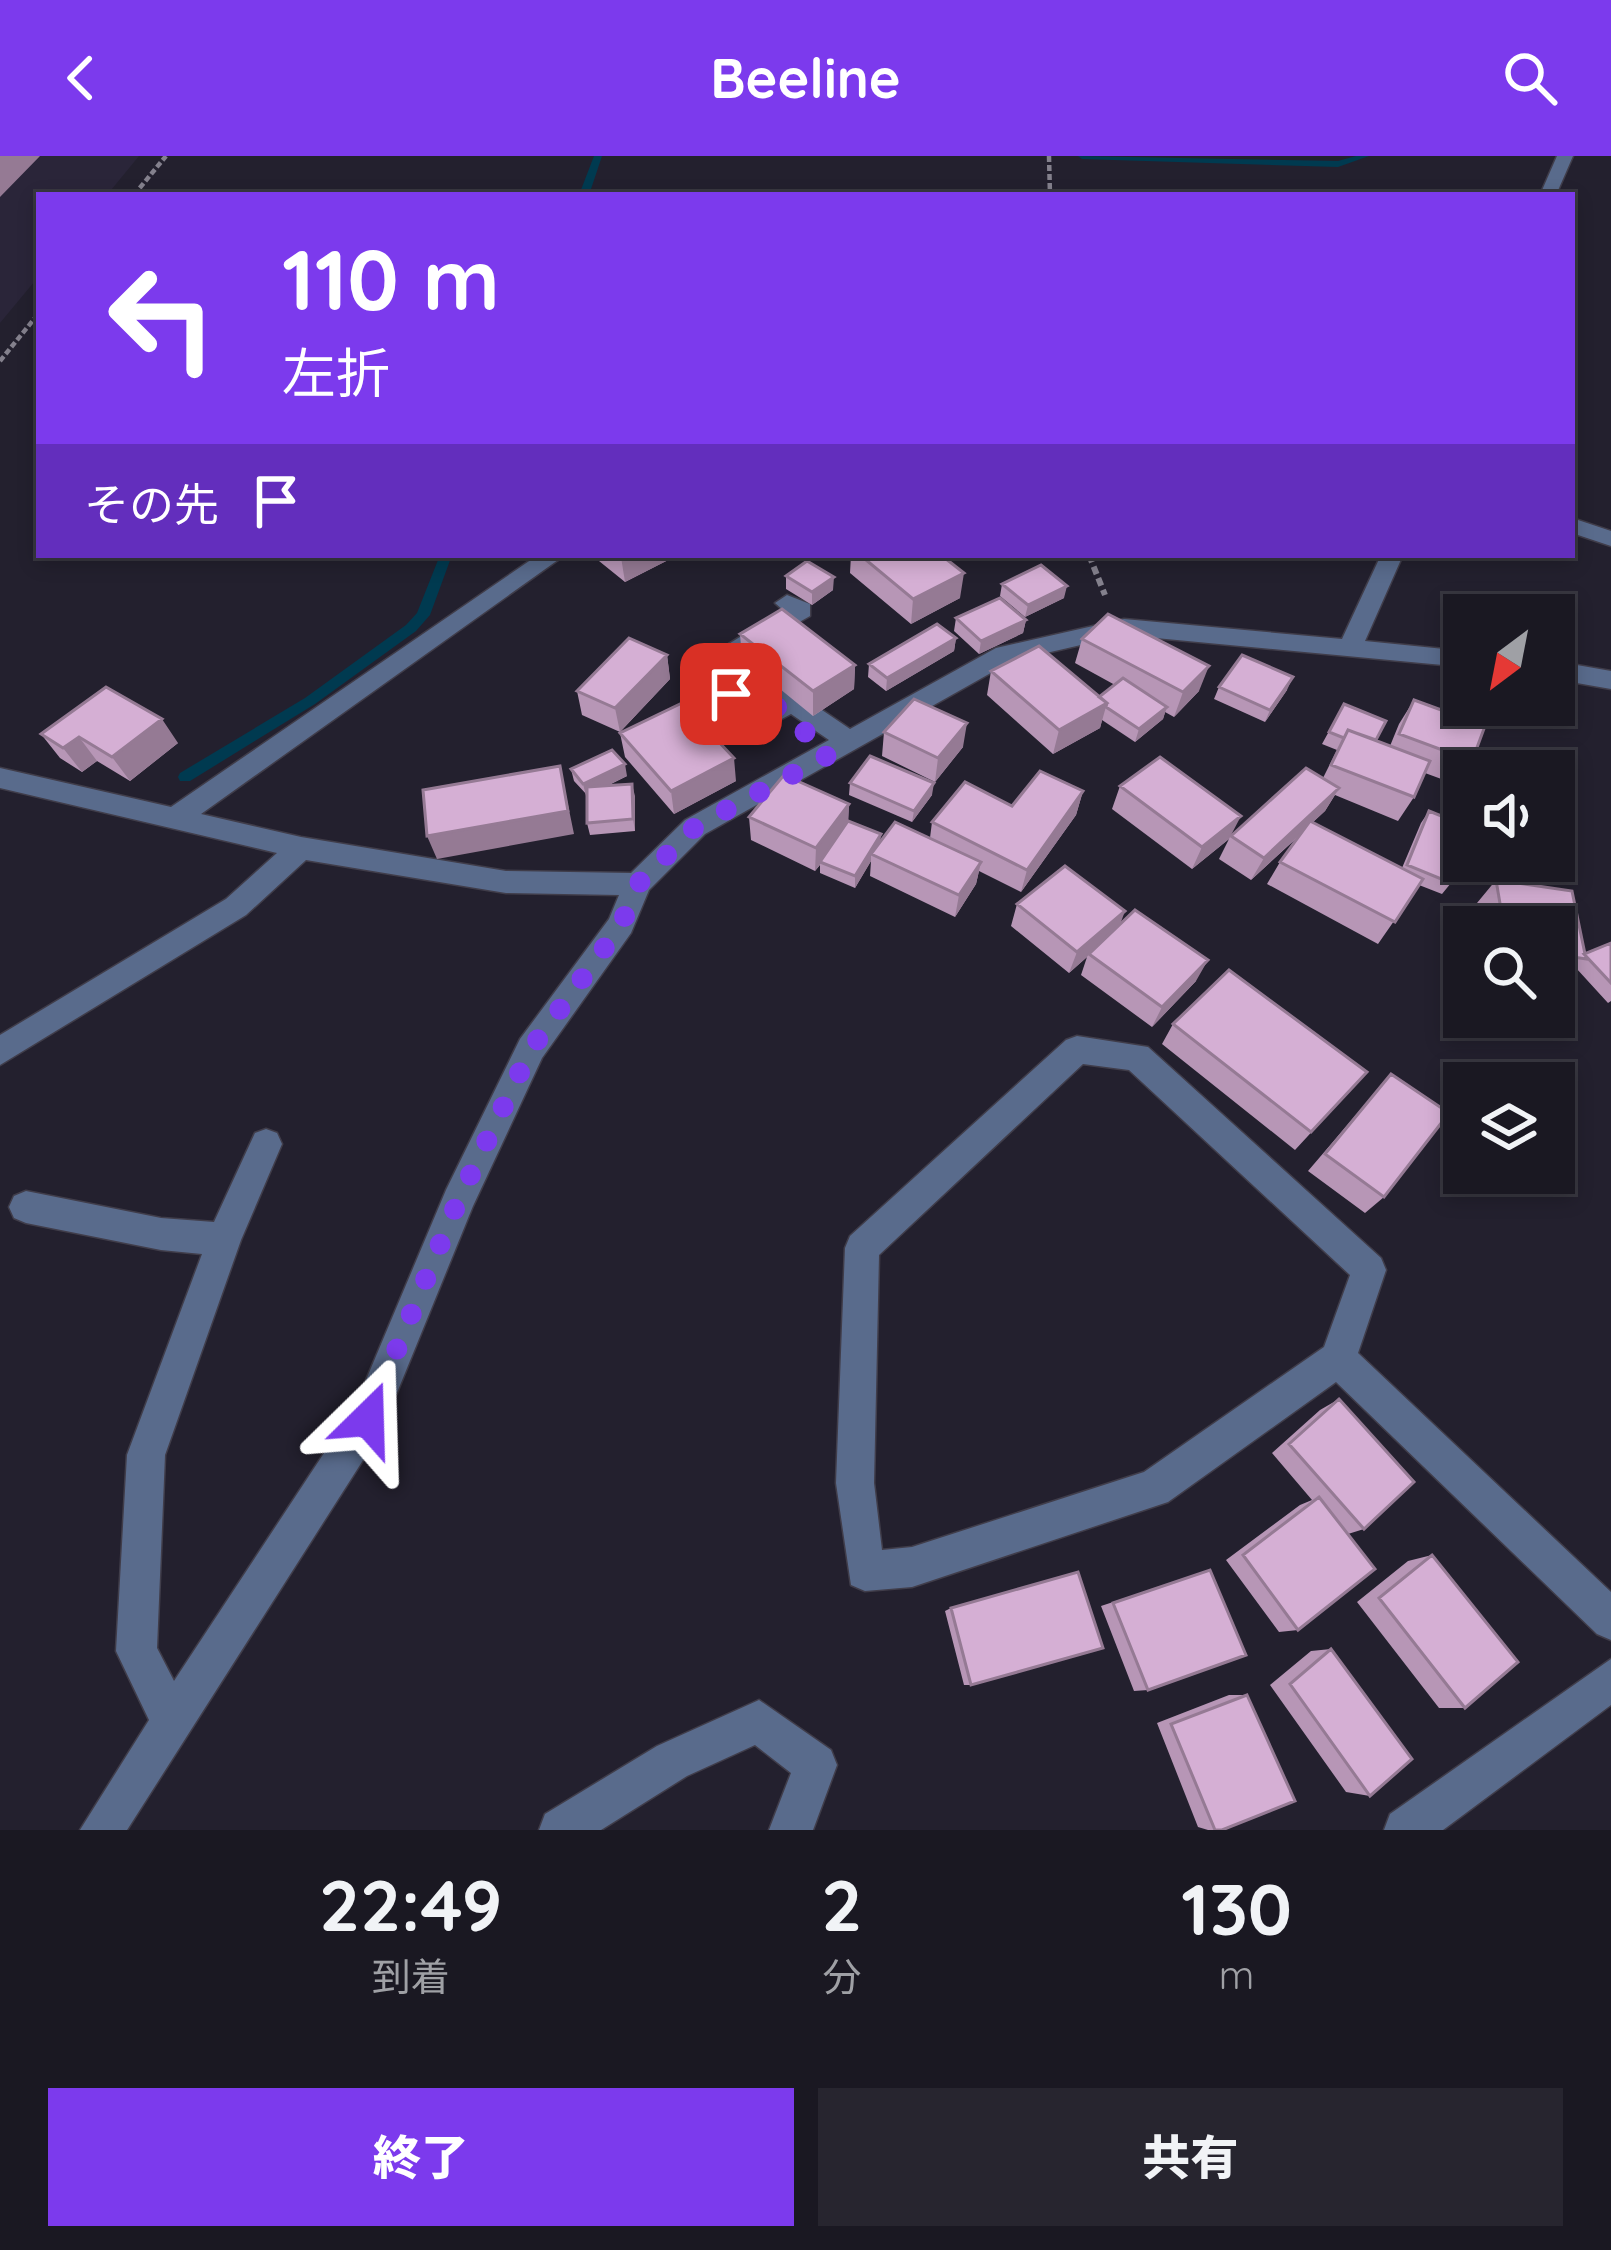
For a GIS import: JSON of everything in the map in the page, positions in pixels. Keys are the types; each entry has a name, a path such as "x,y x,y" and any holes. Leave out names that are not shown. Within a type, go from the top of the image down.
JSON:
{"street":[{"path":"1550,192 1565,156"},
{"path":"1575,526 1611,538"},
{"path":"174,819 550,558"},
{"path":"1351,646 1391,558"},
{"path":"787,603 802,610 723,655 839,747"},
{"path":"102,1830 368,1419 458,1201 531,1049 621,925 638,884 695,827 1005,654 1079,635 1124,627 1443,657"},
{"path":"1575,674 1611,680"},
{"path":"688,716 731,694 765,697 839,747"},
{"path":"0,778 301,848 506,882 638,884"},
{"path":"0,1051 236,907 301,848"},
{"path":"1077,1050 1137,1057 1369,1270 1338,1359 1154,1488 912,1567 865,1571 855,1483 862,1248 1077,1050"},
{"path":"173,1723 136,1651 146,1455 224,1239 266,1144"},
{"path":"26,1207 161,1234 224,1239"},
{"path":"1338,1359 1611,1620"},
{"path":"1406,1830 1611,1680"},
{"path":"561,1830 672,1761 759,1721 816,1765 791,1830"}],"path":[{"path":"136,192 166,156"},
{"path":"1049,156 1050,192"},
{"path":"0,361 36,317"}],"shaded area":[{"path":"0,156 139,156 109,192 36,192 36,280 0,323"}],"building":[{"path":"864,558 945,558 964,573 913,599"},
{"path":"807,561 834,577 812,592 786,576"},
{"path":"1041,565 1067,586 1028,605 1002,584"},
{"path":"1000,598 1026,620 981,641 956,618"},
{"path":"782,609 855,665 813,691 740,634"},
{"path":"1108,614 1209,666 1183,692 1082,639"},
{"path":"937,624 956,638 887,678 869,664"},
{"path":"629,638 667,655 615,708 577,691"},
{"path":"1039,646 1107,703 1059,730 991,671"},
{"path":"1242,655 1293,677 1270,710 1219,687"},
{"path":"1123,678 1167,707 1139,729 1099,697"},
{"path":"106,687 162,719 112,757 79,737 63,748 41,734"},
{"path":"914,699 967,723 938,758 884,732"},
{"path":"1414,700 1443,711 1443,726 1485,726 1476,750 1443,750 1399,734"},
{"path":"682,703 734,758 671,791 620,733"},
{"path":"1344,704 1386,721 1376,740 1348,730 1344,738 1329,732"},
{"path":"1348,730 1430,761 1414,797 1331,765"},
{"path":"612,750 625,764 583,784 571,769"},
{"path":"870,756 934,783 914,811 850,783"},
{"path":"1160,757 1241,816 1202,847 1120,786"},
{"path":"560,766 568,811 427,836 423,790"},
{"path":"1306,768 1339,788 1264,858 1231,836"},
{"path":"1040,771 1083,791 1027,870 932,822 965,782 1012,806"},
{"path":"784,775 849,804 816,848 749,817"},
{"path":"632,784 633,819 587,823 587,787"},
{"path":"1429,811 1443,817 1443,880 1407,865"},
{"path":"848,821 881,834 855,876 820,862"},
{"path":"1310,821 1423,879 1395,922 1280,862"},
{"path":"895,822 981,862 959,895 871,854"},
{"path":"1065,866 1125,911 1077,952 1017,904"},
{"path":"1496,882 1572,891 1586,959 1575,957 1575,906 1500,906"},
{"path":"1135,910 1208,960 1162,1007 1089,954"},
{"path":"1611,943 1611,983 1584,954"},
{"path":"1229,970 1367,1072 1311,1132 1173,1024"},
{"path":"1391,1074 1443,1109 1443,1121 1384,1197 1325,1154"},
{"path":"1339,1399 1414,1482 1364,1529 1289,1444"},
{"path":"1319,1497 1375,1569 1298,1630 1243,1555"},
{"path":"1432,1555 1518,1662 1465,1708 1379,1598"},
{"path":"1210,1570 1246,1655 1148,1690 1113,1603"},
{"path":"1078,1572 1103,1648 971,1685 951,1608"},
{"path":"1331,1649 1412,1759 1370,1796 1290,1684"},
{"path":"1247,1695 1295,1801 1215,1830 1171,1724"}],"waterway":[{"path":"585,192 598,156"},
{"path":"1082,156 1338,164 1365,156"},
{"path":"185,777 310,701 411,628 423,615 445,558"}],"route":[{"path":"368,1419 458,1201 531,1049 621,925 638,884 695,827 830,754 765,697 731,694"}]}
